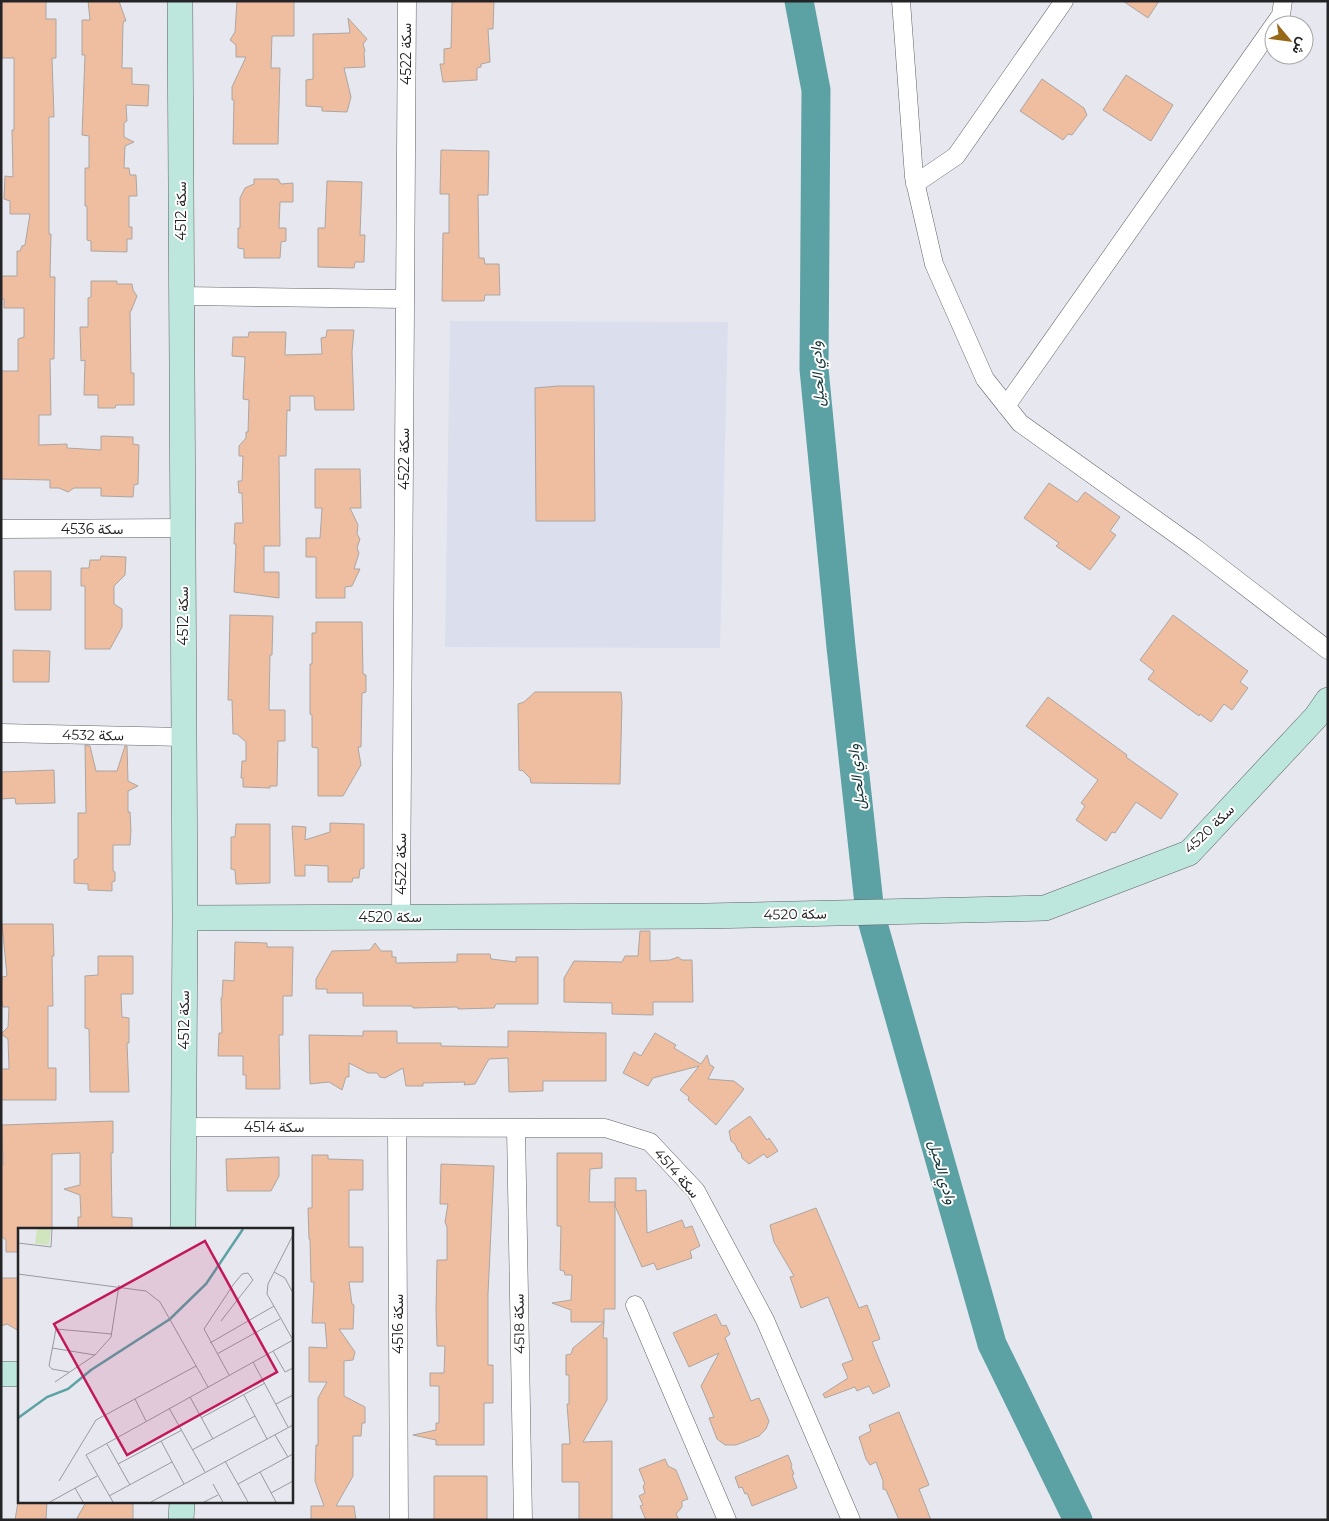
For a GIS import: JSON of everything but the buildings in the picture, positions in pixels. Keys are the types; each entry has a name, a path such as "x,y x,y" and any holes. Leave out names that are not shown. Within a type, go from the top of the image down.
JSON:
{"street":[{"name":"سكة 4512","path":"180,1 185,918 183,1228"},
{"name":"سكة 4522","path":"401,917 407,1"},
{"path":"901,1 914,177 934,264 985,379 1020,423 1194,548 1328,650"},
{"path":"916,184 956,156 1064,1"},
{"path":"1006,406 1281,15 1283,1"},
{"path":"182,296 405,299"},
{"name":"سكة 4536","path":"1,529 183,528"},
{"name":"سكة 4520","path":"185,918 706,916 1045,908 1189,852 1316,717 1328,700"},
{"name":"سكة 4532","path":"1,733 184,737"},
{"name":"سكة 4514","path":"184,1127 605,1128 650,1142 696,1191 765,1320 852,1520"},
{"name":"سكة 4516","path":"398,1128 400,1520"},
{"name":"سكة 4518","path":"516,1128 523,1520"},
{"path":"635,1305 727,1520"},
{"path":"1,1374 18,1374"},
{"path":"181,1520 182,1504"}],"shaded area":[{"path":"450,321 728,322 720,648 445,647"}],"waterway":[{"name":"وادي الحيل","path":"799,1 816,90 814,369 841,647 870,913 992,1344 1078,1520"}]}
